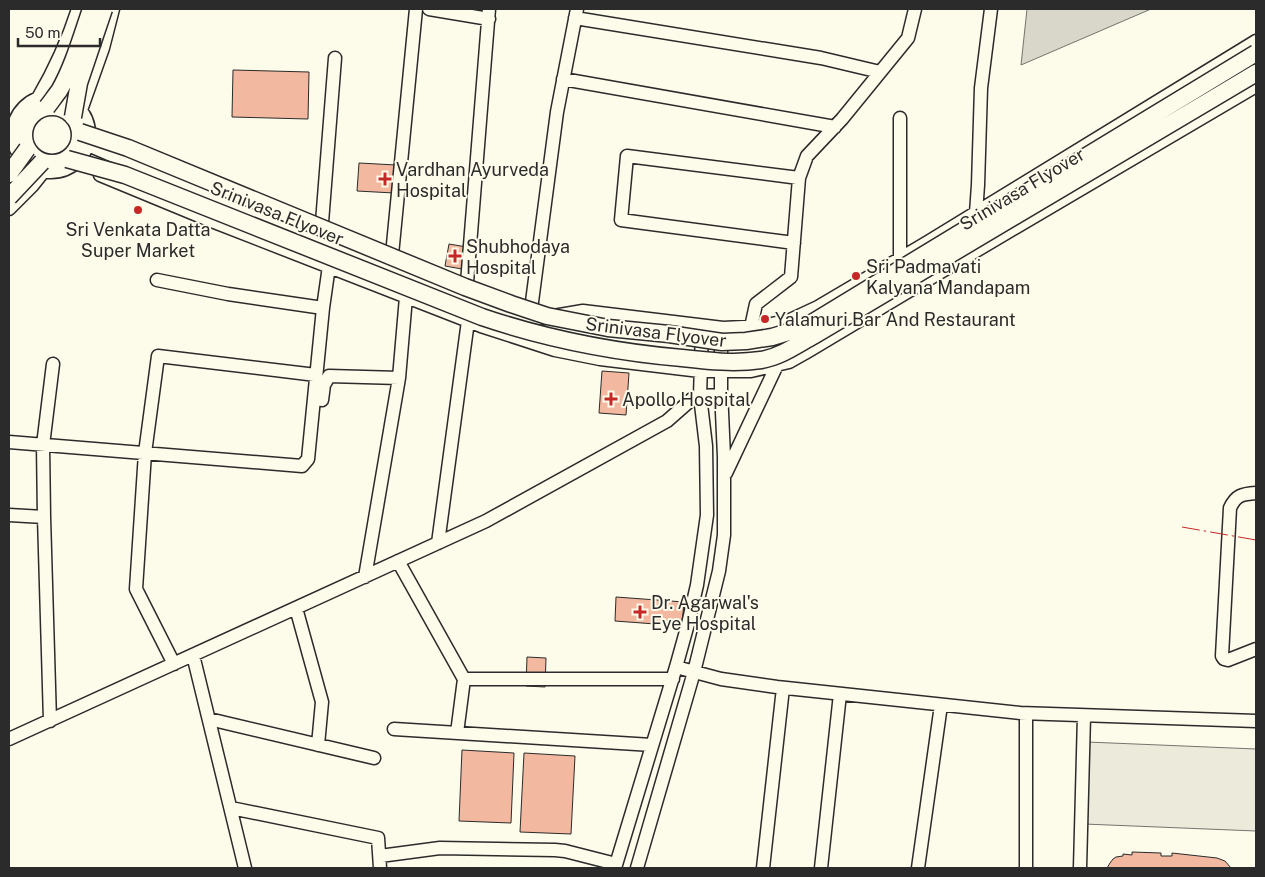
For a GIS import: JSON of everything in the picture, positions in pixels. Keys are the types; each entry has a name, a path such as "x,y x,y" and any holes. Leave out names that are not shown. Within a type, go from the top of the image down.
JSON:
{"main road":[{"path":"9,174 24,141 26,123 42,103 58,92 63,82 79,45 90,9"},
{"path":"71,161 79,142 81,126 79,83 104,9"},
{"name":"Srinivasa Flyover","path":"42,103 64,110 81,126 128,148 465,287 511,304 547,316 608,328 722,342 772,337 805,327 1256,53"},
{"name":"Srinivasa Flyover","path":"43,166 51,163 71,161 125,175 482,317 544,336 640,354 738,362 763,359 780,354 813,336 1256,73"},
{"path":"9,196 43,166 33,157 18,152"}],"street":[{"path":"42,103 78,9"},
{"path":"112,9 81,126 155,174 391,268 512,315 530,320 583,311 721,328 763,326 790,320 818,307 1256,42"},
{"path":"391,268 416,9"},
{"path":"429,9 489,14 466,297"},
{"path":"751,327 756,304 791,277 799,178 807,156 835,127 908,38 915,9"},
{"path":"976,213 982,88 991,9"},
{"path":"530,320 557,112 576,14 821,58 880,72"},
{"path":"320,240 335,58"},
{"path":"563,79 835,127"},
{"path":"71,161 200,216 406,297 468,321 556,350 600,359 700,371 751,371 789,362 806,353 1256,86"},
{"path":"900,118 900,258"},
{"path":"794,243 620,220 627,156 799,178"},
{"path":"9,209 32,186 43,166"},
{"path":"9,442 302,466 308,459 328,266"},
{"path":"157,280 228,294 323,308"},
{"path":"365,577 399,378 406,297"},
{"path":"438,543 468,321"},
{"path":"230,808 378,838 380,862 440,848 566,851 615,866 675,673 697,585 707,516 706,446 700,396 702,325"},
{"path":"638,868 694,672 719,571 724,535 721,328"},
{"path":"174,664 136,589 145,453 158,356 316,375"},
{"path":"50,721 43,445 53,364"},
{"path":"724,478 777,365"},
{"path":"314,468 324,385 329,376 399,378"},
{"path":"9,739 486,521 667,421 692,399 700,396 721,395"},
{"path":"1256,493 1242,495 1233,502 1230,508 1222,656 1228,660 1256,649"},
{"path":"9,515 44,517"},
{"path":"398,561 464,679 457,733"},
{"path":"296,608 322,702 318,744"},
{"path":"193,656 245,868"},
{"path":"464,679 694,672 720,679 783,688 1026,714 1256,721"},
{"path":"763,868 783,688"},
{"path":"820,868 840,694"},
{"path":"918,868 942,705"},
{"path":"1026,714 1026,868"},
{"path":"1080,868 1084,716"},
{"path":"209,719 374,758"},
{"path":"394,729 652,745"}],"shaded area":[{"path":"1027,9 1151,9 1021,65"},
{"path":"1087,742 1256,749 1256,831 1084,824"}],"building":[{"path":"233,70 309,72 308,119 232,117"},
{"path":"359,163 396,165 394,193 357,191"},
{"path":"449,244 467,247 462,269 445,266"},
{"path":"602,371 629,373 626,415 599,413"},
{"path":"616,597 684,602 682,626 615,621"},
{"path":"527,657 546,658 545,687 526,686"},
{"path":"462,750 514,753 511,823 459,821"},
{"path":"524,753 575,756 571,834 520,832"},
{"path":"1132,852 1161,853 1161,856 1172,856 1172,853 1217,858 1225,861 1231,868 1107,868 1116,857 1123,856 1123,854 1132,855"}],"power":[{"path":"1182,527 1256,540"}],"place":[{"name":"Vardhan Ayurveda Hospital","path":"385,179"},
{"name":"Sri Venkata Datta Super Market","path":"138,210"},
{"name":"Shubhodaya Hospital","path":"455,256"},
{"name":"Sri Padmavati Kalyana Mandapam","path":"856,276"},
{"name":"Yalamuri Bar And Restaurant","path":"765,319"},
{"name":"Apollo Hospital","path":"611,399"},
{"name":"Dr. Agarwal's Eye Hospital","path":"640,612"}]}
